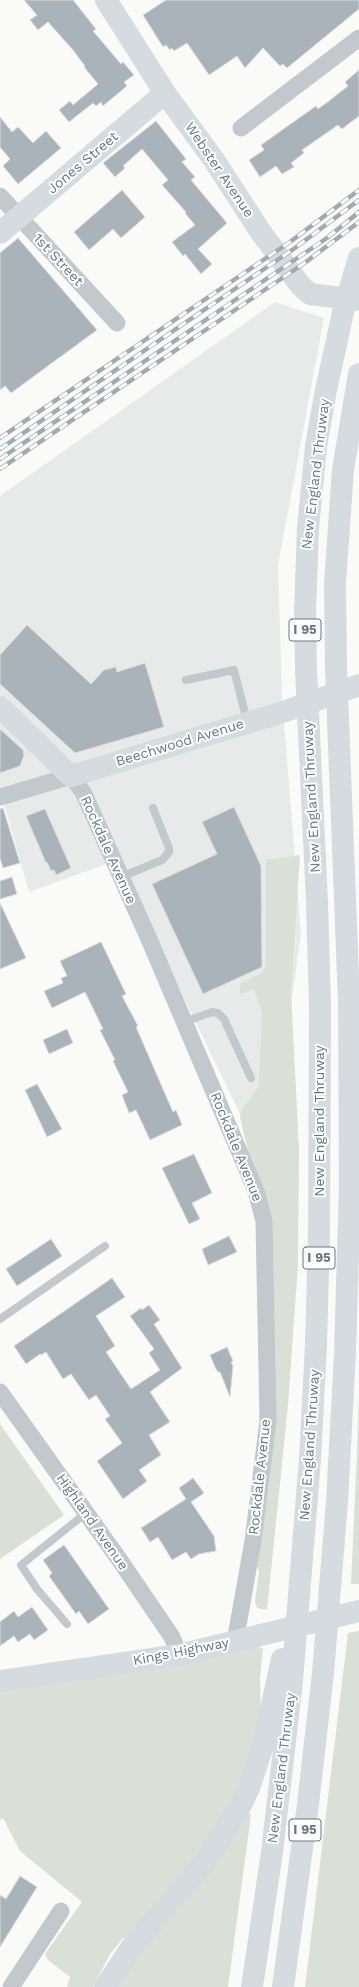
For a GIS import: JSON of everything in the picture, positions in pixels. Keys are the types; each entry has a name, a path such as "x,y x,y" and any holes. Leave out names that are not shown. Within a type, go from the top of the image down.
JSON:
{"main road":[{"name":"Webster Avenue","path":"111,1 165,93 214,160 260,231 300,285 310,294 359,300"},
{"name":"Jones Street","path":"0,233 165,93"},
{"name":"New England Thruway","path":"252,1987 274,1838 284,1683 301,1570 313,1395 319,1242 320,1007 317,902 306,670 306,556 313,474 322,410 337,336 359,258"},
{"name":"New England Thruway","path":"283,1987 304,1839 323,1673 337,1502 345,1361 349,1247 349,1002 336,675 335,583 343,470 359,374"},
{"name":"Beechwood Avenue","path":"71,776 247,723 359,685"},
{"path":"0,707 71,776"},
{"name":"Kings Highway","path":"0,1681 179,1654 235,1642 359,1611"},
{"path":"105,1987 131,1948 189,1882 229,1826 246,1794 284,1683"}],"street":[{"path":"241,128 359,38"},
{"name":"1st Street","path":"0,196 117,323"},
{"name":"Beechwood Avenue","path":"0,797 71,776"},
{"name":"Rockdale Avenue","path":"71,776 83,792 184,1022 256,1191 264,1221 268,1421 253,1541 235,1642"},
{"name":"Highland Avenue","path":"0,1392 172,1637 179,1654"},
{"path":"11,1987 61,1911"}],"lane":[{"path":"186,680 234,670 247,723"},
{"path":"121,877 162,860 169,852 169,848 153,808"},
{"path":"184,1022 212,1012 218,1013 224,1019 251,1078"},
{"path":"0,1319 105,1246"},
{"path":"67,1624 37,1589 21,1565 86,1513"}],"shaded area":[{"path":"275,302 324,318 278,565 282,697 301,934 276,1110 243,1120 117,860 29,892 0,789 0,496"},
{"path":"300,855 291,992 299,1149 298,1264 288,1405 267,1610 257,1608 255,1601 259,1572 255,1558 273,1259 240,1117 242,1108 251,1098 259,1085 262,1011 254,989 240,994 240,984 262,973 266,965 266,860"},
{"path":"359,1393 359,1584 351,1584 357,1452"},
{"path":"0,1424 64,1515 0,1559"},
{"path":"359,1631 359,1987 305,1987 348,1633"},
{"path":"260,1644 260,1649 263,1648 260,1677 261,1728 230,1808 177,1882 126,1940 123,1938 110,1954 93,1987 67,1987 70,1977 48,1960 45,1954 82,1902 20,1851 3,1818 0,1820 0,1685"},
{"path":"247,1813 251,1815 228,1987 114,1987"}],"building":[{"path":"24,0 73,0 96,29 93,31 121,64 123,62 134,75 124,82 127,86 103,106 101,102 96,106 93,103 69,122 59,110 70,101 73,105 98,84 84,67 85,66 73,50 48,22 38,30 30,20 37,15"},
{"path":"166,0 359,0 359,9 287,68 283,64 280,66 263,48 245,68 237,56 209,75 187,43 174,51 172,48 170,50 166,45 163,47 143,15"},
{"path":"359,70 359,116 342,129 338,125 302,150 304,153 291,163 294,167 282,174 276,166 260,177 249,160 264,150 261,145 316,106 318,109 329,101 348,86 345,82"},
{"path":"0,117 12,132 18,127 33,143 46,131 61,148 18,184 3,166 10,159 0,147"},
{"path":"156,121 186,159 182,162 195,177 191,180 227,223 198,249 212,264 201,274 185,254 183,256 172,242 195,225 185,213 186,212 162,185 168,180 142,149 123,166 125,168 115,177 103,163"},
{"path":"122,190 145,217 121,238 113,229 89,250 74,232"},
{"path":"18,238 97,330 11,393 5,386 0,390 0,253"},
{"path":"27,625 91,684 104,670 116,667 117,672 145,663 164,727 75,753 0,684 0,655"},
{"path":"0,729 23,750 24,755 20,766 0,773"},
{"path":"234,807 261,866 262,967 203,994 152,884 217,854 202,822"},
{"path":"3,808 20,863 3,868 0,858 0,809"},
{"path":"45,809 71,868 56,875 54,870 51,871 47,862 46,863 26,816"},
{"path":"12,877 17,894 0,899 0,881"},
{"path":"0,903 26,958 0,969"},
{"path":"101,942 126,994 122,996 138,1026 136,1027 173,1112 176,1110 182,1125 150,1140 136,1110 129,1113 122,1095 128,1092 113,1061 115,1060 100,1030 103,1029 85,992 52,1008 44,991 63,983 61,978 67,976 60,961"},
{"path":"67,1029 73,1043 49,1054 43,1040"},
{"path":"37,1084 62,1129 47,1137 25,1090"},
{"path":"194,1154 212,1193 192,1203 200,1219 189,1224 162,1168"},
{"path":"229,1236 237,1252 208,1265 202,1249"},
{"path":"51,1239 62,1256 17,1286 6,1269"},
{"path":"112,1278 125,1297 96,1316 115,1346 106,1352 131,1389 160,1370 149,1353 154,1349 130,1316 141,1308 142,1310 149,1305 160,1320 154,1324 182,1368 150,1392 170,1422 149,1435 161,1455 139,1470 147,1481 123,1499 97,1461 122,1443 105,1419 110,1416 96,1395 89,1400 71,1374 63,1379 46,1352 41,1355 40,1354 26,1364 14,1346"},
{"path":"227,1347 233,1361 231,1362 233,1366 230,1397 220,1372 218,1372 215,1367 210,1355"},
{"path":"193,1478 204,1493 191,1502 214,1536 216,1551 199,1554 191,1559 186,1552 172,1560 158,1537 150,1542 141,1528 186,1499 179,1488"},
{"path":"64,1545 109,1609 88,1624 79,1611 76,1614 49,1576 52,1573 43,1560"},
{"path":"32,1607 48,1630 34,1640 30,1634 18,1642 14,1636 0,1646 0,1622 14,1611 18,1617"},
{"path":"20,1876 37,1887 0,1947 0,1895 6,1899"}],"railway":[{"path":"0,438 290,242 359,190"},
{"path":"0,449 295,248 359,200"},
{"path":"0,459 327,238 359,212"},
{"path":"0,469 306,262 359,222"}]}
